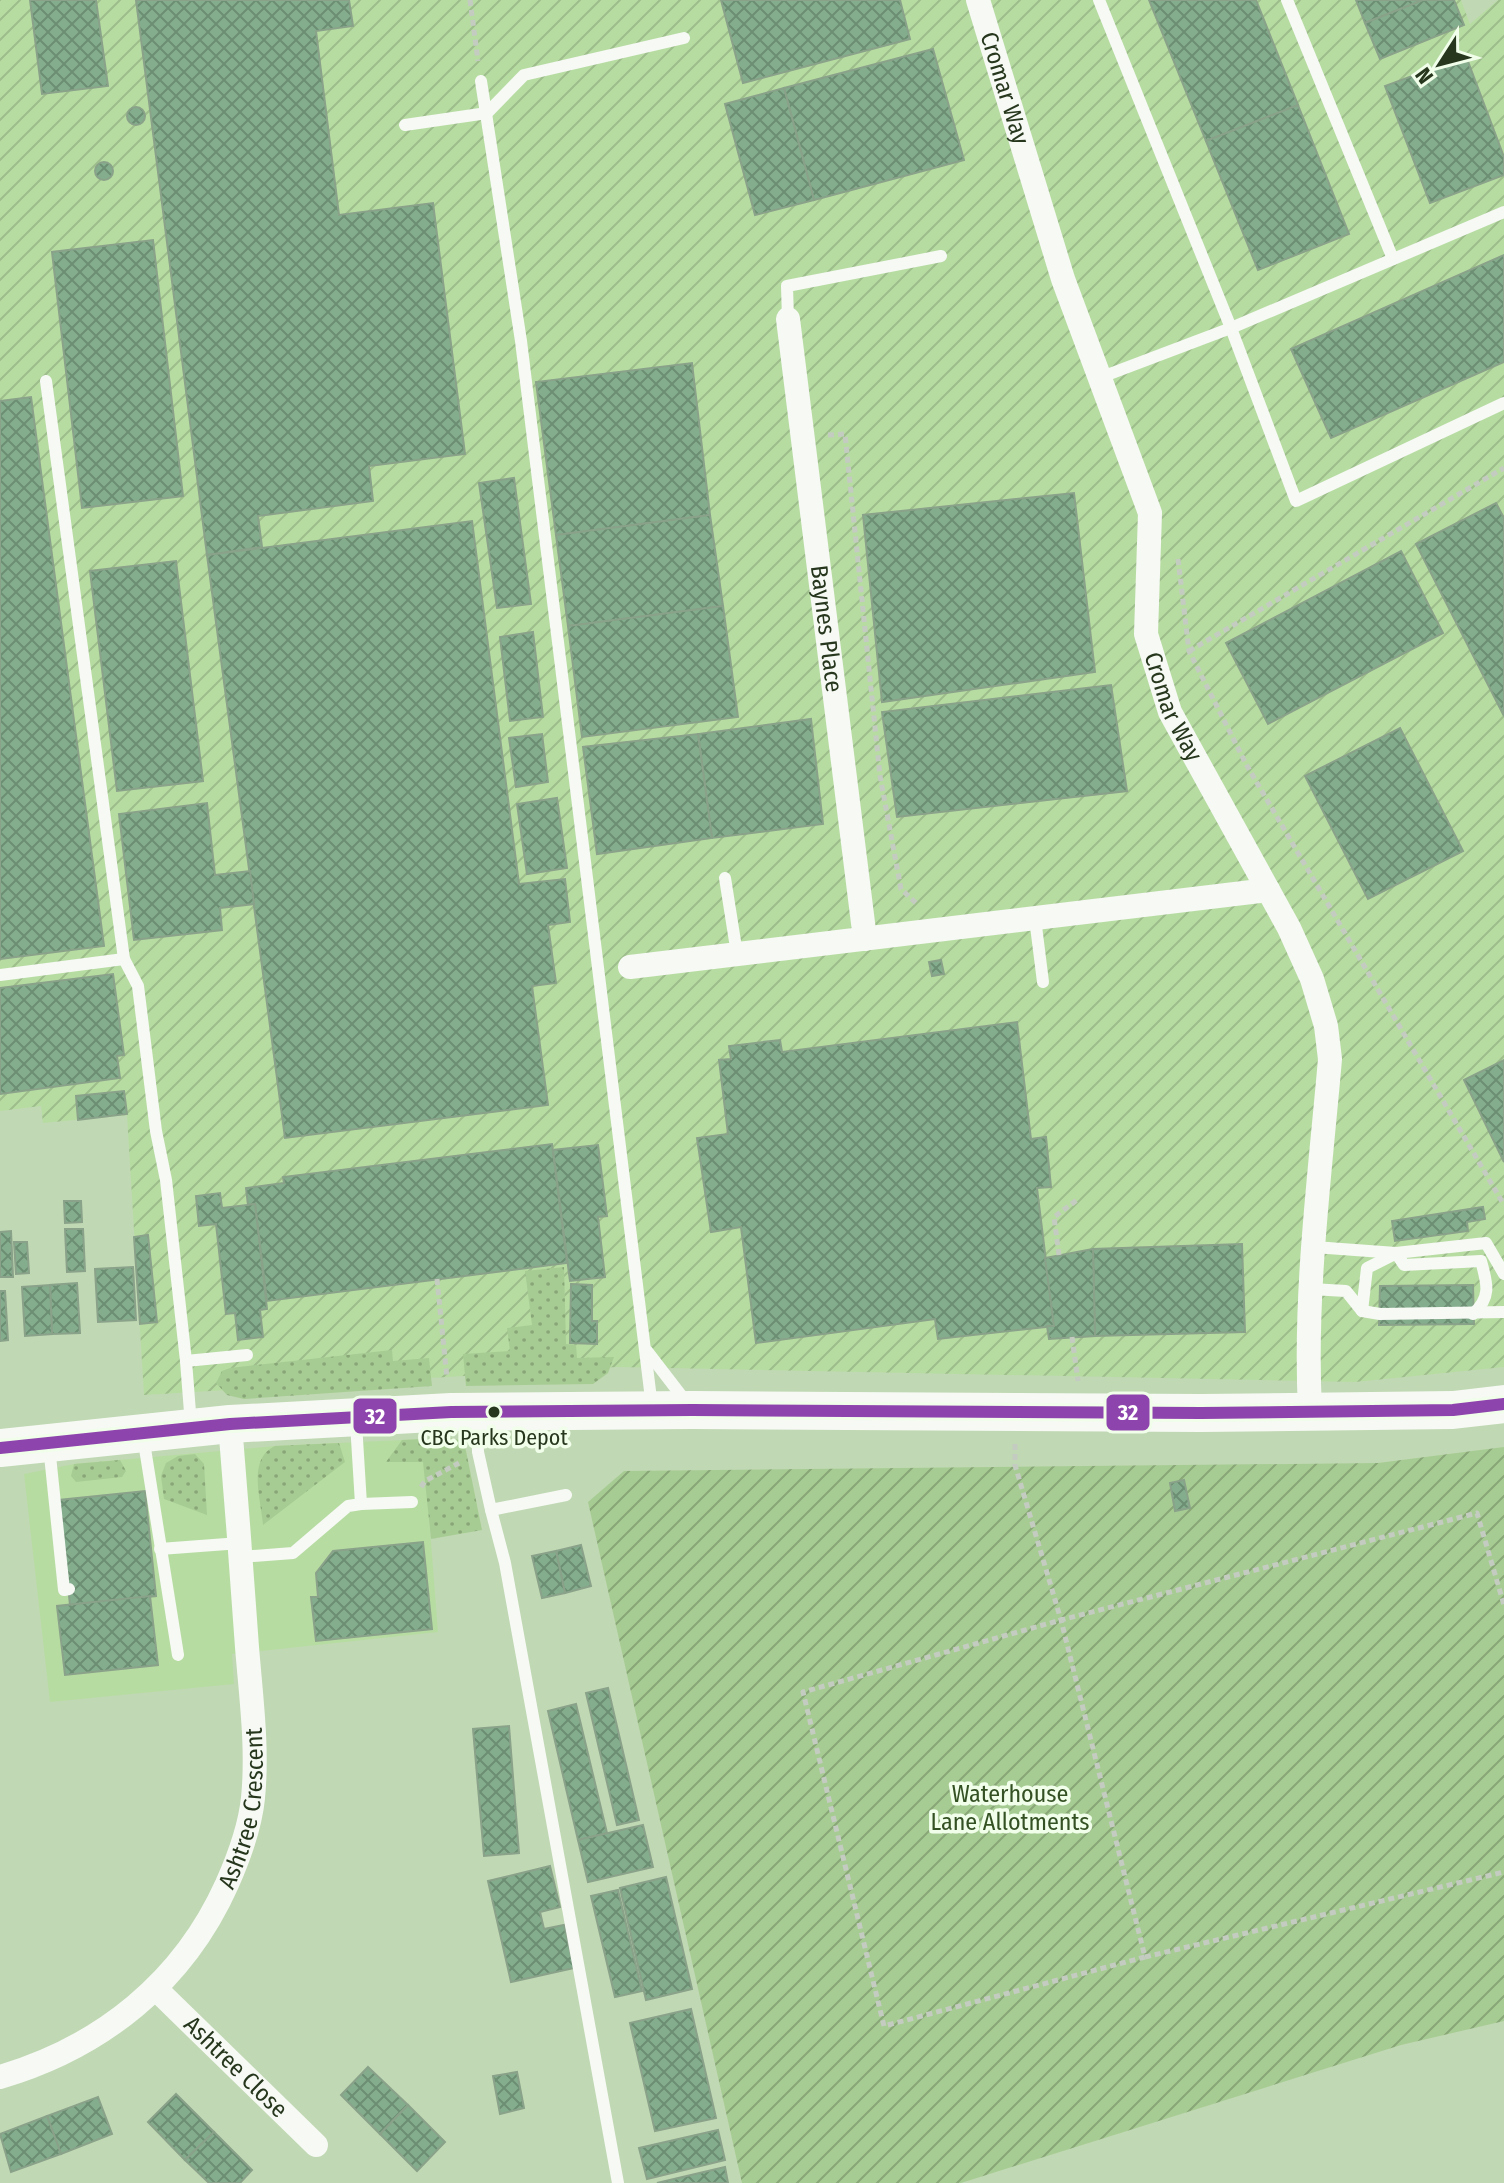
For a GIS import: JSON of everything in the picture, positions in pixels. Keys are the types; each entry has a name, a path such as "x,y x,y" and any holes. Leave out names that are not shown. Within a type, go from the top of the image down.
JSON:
{"main road":[{"path":"0,1448 230,1424 464,1412 1015,1410 1201,1413 1453,1410 1504,1404"}],"street":[{"name":"Cromar Way","path":"978,0 1022,152 1099,378 1150,513 1146,634 1170,712 1268,890 1312,979 1326,1026 1330,1059 1311,1289 1310,1410"},
{"name":"Baynes Place","path":"788,319 865,939"},
{"path":"630,967 1268,890"},
{"name":"Ashtree Crescent","path":"0,2077 79,2047 120,2021 157,1990 192,1947 216,1909 241,1852 253,1800 255,1744 230,1424"},
{"name":"Ashtree Close","path":"157,1990 316,2145"}],"lane":[{"path":"1099,0 1231,328 1296,501 1504,403"},
{"path":"1287,0 1393,259"},
{"path":"405,125 487,113 524,75 684,38"},
{"path":"481,81 521,341 653,1410"},
{"path":"1099,378 1231,328 1504,212"},
{"path":"788,319 787,286 941,256"},
{"path":"46,381 124,959 138,986 156,1131 166,1180 191,1428"},
{"path":"725,878 737,954"},
{"path":"1035,918 1043,982"},
{"path":"0,975 124,959"},
{"path":"1314,1247 1396,1253 1486,1243 1504,1274"},
{"path":"1362,1311 1367,1268 1396,1253"},
{"path":"1396,1253 1404,1265 1481,1261 1488,1287 1485,1303 1473,1314"},
{"path":"1311,1289 1346,1291 1362,1311 1504,1312"},
{"path":"645,1348 692,1410"},
{"path":"186,1361 247,1355"},
{"path":"464,1412 478,1452 505,1563 618,2183"},
{"path":"356,1416 361,1504"},
{"path":"142,1433 160,1579 178,1655"},
{"path":"49,1443 64,1590 69,1589"},
{"path":"491,1510 566,1495"},
{"path":"156,1542 293,1553 348,1506 412,1502"}],"path":[{"path":"470,0 481,81"},
{"path":"803,437 845,434 880,776 901,889 910,901 929,903"},
{"path":"1504,468 1189,651 1246,764 1504,1205"},
{"path":"1059,1255 1054,1217 1077,1200"},
{"path":"437,1279 464,1412"},
{"path":"1072,1337 1077,1367"},
{"path":"1015,1410 1015,1465 1061,1620 1145,1957"},
{"path":"412,1502 425,1481 478,1452"},
{"path":"1504,1605 1477,1513 1061,1620 803,1692 884,2026 1145,1957 1504,1872"}],"shaded area":[{"path":"0,0 1461,0 1470,24 1498,0 1504,0 1504,1367 1355,1382 617,1367 144,1395 127,1115 43,1123 41,1106 0,1111"},
{"path":"423,1439 438,1632 232,1654 234,1684 50,1702 24,1474 74,1464 275,1446"}],"green space":[{"path":"564,1267 566,1344 576,1345 577,1358 614,1357 608,1373 593,1384 466,1386 463,1354 510,1351 507,1328 532,1325 525,1271"},
{"path":"392,1350 393,1361 429,1358 432,1386 244,1399 227,1395 216,1383 222,1371 230,1368"},
{"path":"402,1440 460,1440 465,1446 482,1530 431,1539 423,1462 386,1462"},
{"path":"339,1443 345,1462 263,1525 258,1470 266,1452 275,1446"},
{"name":"Waterhouse Lane Allotments","path":"1504,1447 1504,2021 1401,2045 961,2183 742,2183 588,1502 624,1471 1378,1463"},
{"path":"195,1454 204,1464 207,1515 164,1499 161,1476 166,1463 178,1456"},
{"path":"120,1460 126,1471 122,1477 76,1482 71,1476 74,1464"}],"building":[{"path":"30,0 96,0 108,86 42,94"},
{"path":"136,0 349,0 353,26 316,31 339,215 433,203 465,454 369,466 373,501 258,516 262,547 207,555"},
{"path":"721,0 900,0 910,39 743,83"},
{"path":"1149,0 1256,0 1298,105 1206,141"},
{"path":"1356,0 1423,0 1365,23"},
{"path":"1423,0 1454,0 1464,25 1380,59 1365,23"},
{"path":"933,49 964,160 814,200 784,88"},
{"path":"1466,56 1504,157 1504,175 1430,203 1385,86"},
{"path":"784,88 814,200 755,215 725,104"},
{"path":"1298,105 1349,234 1258,270 1206,141"},
{"path":"136,107 145,116 136,125 127,116"},
{"path":"104,162 113,171 104,180 95,171"},
{"path":"153,240 183,496 82,508 52,252"},
{"path":"1504,255 1504,362 1331,438 1291,349"},
{"path":"692,363 710,515 556,535 536,382"},
{"path":"31,397 104,946 0,959 0,401"},
{"path":"514,478 531,604 497,608 479,483"},
{"path":"1074,493 1095,672 882,702 863,515"},
{"path":"1496,503 1504,518 1504,716 1416,544"},
{"path":"710,515 723,606 568,626 556,535"},
{"path":"472,521 519,884 565,879 570,922 548,925 556,983 532,986 548,1105 285,1138 207,555"},
{"path":"1401,551 1443,633 1268,724 1226,643"},
{"path":"176,561 203,781 117,791 90,571"},
{"path":"723,606 738,717 582,737 568,626"},
{"path":"533,632 543,717 510,721 500,637"},
{"path":"1111,685 1127,791 897,817 882,712"},
{"path":"811,719 823,824 712,838 698,734"},
{"path":"1400,728 1463,851 1368,899 1305,776"},
{"path":"542,734 548,782 516,787 509,738"},
{"path":"698,734 712,838 597,854 583,747"},
{"path":"557,798 567,868 527,874 517,804"},
{"path":"207,803 215,875 250,871 254,904 220,908 222,930 134,940 119,814"},
{"path":"941,960 944,974 932,976 929,962"},
{"path":"113,974 124,1055 117,1056 120,1078 0,1094 0,988"},
{"path":"1017,1022 1031,1139 1046,1137 1051,1187 1037,1188 1054,1326 938,1339 935,1319 756,1343 741,1227 711,1232 697,1138 728,1134 719,1060 731,1059 729,1046 780,1040 782,1052"},
{"path":"1504,1060 1504,1162 1464,1080"},
{"path":"124,1091 127,1114 78,1120 76,1096"},
{"path":"552,1144 567,1263 267,1301 255,1204 248,1205 246,1188 284,1183 283,1177"},
{"path":"598,1145 607,1216 598,1217 605,1277 570,1281 553,1150"},
{"path":"220,1193 222,1208 255,1204 267,1309 260,1310 263,1337 238,1340 235,1313 226,1314 216,1224 199,1226 196,1196"},
{"path":"64,1201 81,1201 82,1222 65,1223"},
{"path":"1483,1207 1485,1219 1467,1222 1468,1231 1395,1241 1392,1221"},
{"path":"65,1229 83,1229 85,1271 67,1272"},
{"path":"11,1231 13,1277 0,1277 0,1232"},
{"path":"148,1235 157,1322 140,1324 134,1237"},
{"path":"14,1242 27,1242 29,1273 16,1274"},
{"path":"1242,1244 1245,1332 1095,1336 1093,1249"},
{"path":"1093,1249 1095,1336 1049,1339 1047,1326 1054,1326 1045,1258"},
{"path":"133,1267 136,1320 98,1322 95,1269"},
{"path":"77,1283 80,1333 52,1334 50,1285"},
{"path":"571,1284 592,1285 592,1321 597,1321 597,1344 570,1343"},
{"path":"50,1285 52,1334 25,1336 22,1287"},
{"path":"1473,1285 1474,1324 1379,1325 1380,1286"},
{"path":"0,1291 5,1291 8,1340 0,1341"},
{"path":"1184,1480 1190,1508 1175,1511 1170,1483"},
{"path":"145,1491 156,1596 70,1605 59,1500"},
{"path":"423,1542 432,1629 316,1641 311,1597 318,1597 316,1573 333,1551"},
{"path":"581,1545 591,1586 565,1593 556,1551"},
{"path":"556,1551 565,1593 542,1598 532,1556"},
{"path":"150,1596 158,1665 65,1675 57,1606"},
{"path":"608,1688 639,1820 617,1825 586,1693"},
{"path":"576,1704 607,1833 578,1840 548,1711"},
{"path":"509,1726 519,1853 484,1856 473,1729"},
{"path":"643,1825 653,1867 588,1882 578,1840"},
{"path":"550,1866 560,1907 540,1912 544,1929 564,1925 574,1968 511,1982 488,1881"},
{"path":"666,1877 692,1989 646,2000 620,1888"},
{"path":"618,1890 642,1991 615,1997 591,1896"},
{"path":"691,2009 716,2118 655,2131 630,2023"},
{"path":"368,2067 408,2105 380,2134 341,2095"},
{"path":"517,2072 524,2108 500,2114 493,2076"},
{"path":"176,2094 214,2132 185,2160 148,2122"},
{"path":"98,2097 112,2134 61,2154 47,2116"},
{"path":"408,2105 445,2142 417,2171 380,2134"},
{"path":"47,2116 61,2154 11,2172 0,2134"},
{"path":"718,2130 725,2160 647,2179 639,2148"},
{"path":"214,2132 252,2170 240,2183 209,2183 185,2160"},
{"path":"725,2167 728,2183 657,2183"}],"transit line":[{"name":"32","path":"0,1448 230,1424 451,1412 1201,1413 1453,1410 1504,1404"}],"place":[{"name":"CBC Parks Depot","path":"494,1412"}]}
